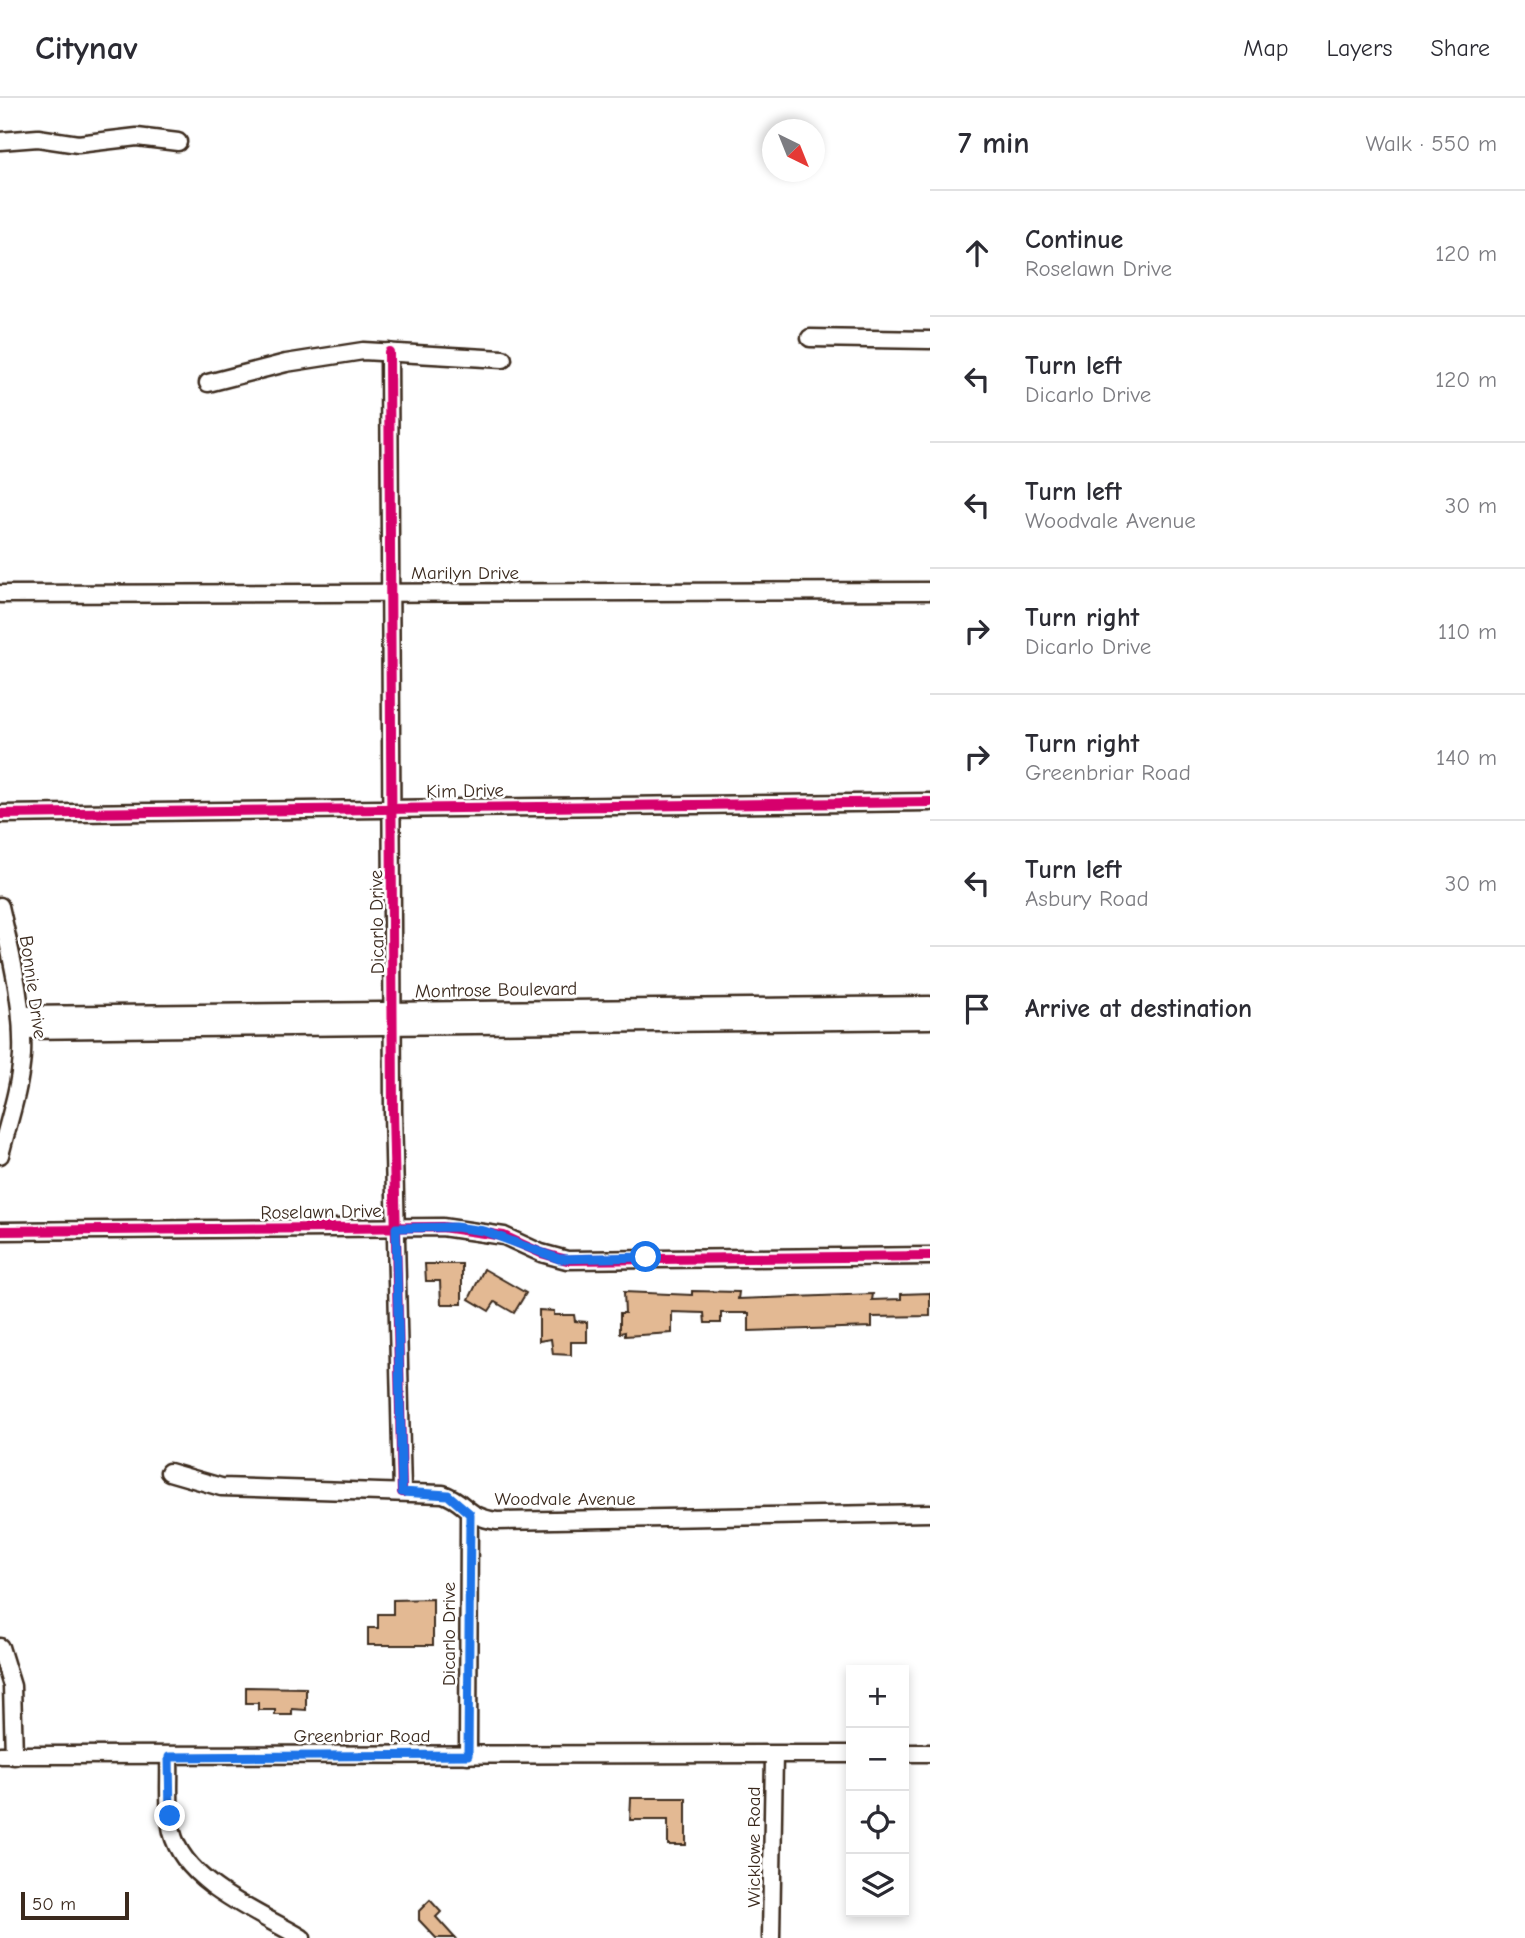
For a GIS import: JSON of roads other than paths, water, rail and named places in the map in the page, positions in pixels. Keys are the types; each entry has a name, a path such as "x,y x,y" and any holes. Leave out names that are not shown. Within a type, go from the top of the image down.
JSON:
{"street":[{"path":"0,141 38,138 78,144 138,137 178,142"},
{"path":"810,338 930,340"},
{"path":"208,383 286,363 363,351 502,359"},
{"name":"Dicarlo Drive","path":"389,352 396,1228 402,1492"},
{"name":"Marilyn Drive","path":"0,594 930,591"},
{"name":"Kim Drive","path":"0,814 930,802"},
{"name":"Bonnie Drive","path":"0,906 21,1023 22,1057 0,1155"},
{"name":"Montrose Boulevard","path":"21,1023 394,1018 930,1005"},
{"name":"Montrose Boulevard","path":"394,1018 930,1020"},
{"name":"Roselawn Drive","path":"0,1231 455,1227 484,1231 567,1260 930,1256"},
{"name":"Woodvale Avenue","path":"169,1472 221,1487 448,1495 470,1514 497,1521 930,1514"},
{"name":"Dicarlo Drive","path":"468,1755 470,1514"},
{"path":"0,1647 12,1686 7,1756"},
{"path":"909,1753 930,1753"},
{"name":"Greenbriar Road","path":"7,1756 846,1754"},
{"name":"Wicklowe Road","path":"771,1938 774,1755"},
{"path":"169,1757 170,1816 180,1854 193,1871 210,1883 302,1938"}]}
